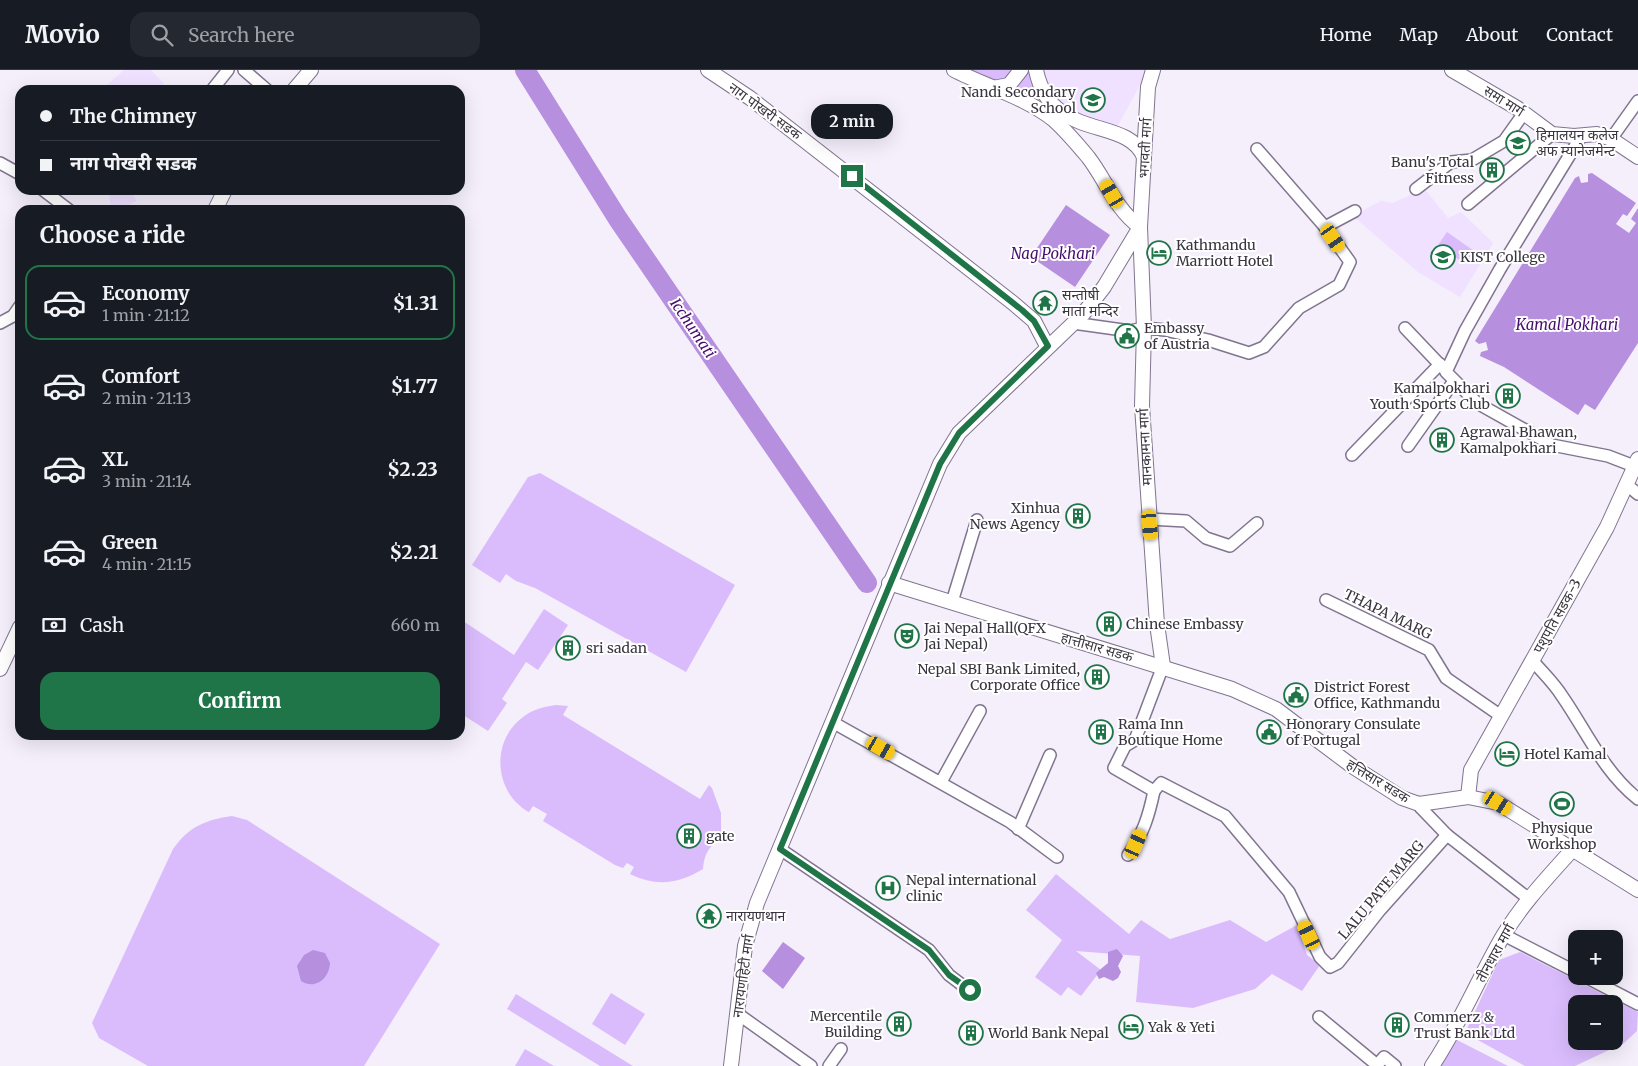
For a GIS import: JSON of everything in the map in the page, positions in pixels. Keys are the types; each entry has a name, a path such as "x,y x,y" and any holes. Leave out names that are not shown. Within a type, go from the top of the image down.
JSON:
{"main road":[{"path":"298,85 311,70"},
{"name":"नाग पोखरी सडक","path":"708,70 750,98 1006,297 1034,321 1048,346"},
{"path":"954,70 1062,121 1088,126 1124,137 1141,148 1144,157"},
{"path":"993,88 1009,85 1021,70"},
{"path":"1036,70 1048,98 1062,121 1128,218 1140,227"},
{"name":"भगवती मार्ग","path":"1140,227 1148,87 1153,70"},
{"name":"समा मार्ग","path":"1452,70 1524,113 1552,134"},
{"path":"1552,134 1582,136 1597,134 1611,139 1638,157"},
{"name":"नारायणहिटी मार्ग","path":"731,1066 745,946 757,903 834,723 889,583 940,464 959,433 1073,323 1104,287 1140,227"},
{"name":"मानकामना मार्ग","path":"1140,227 1144,328 1142,406 1149,519 1163,666"},
{"name":"पशुपति सडक-3","path":"1468,797 1471,770 1607,527 1636,462"},
{"name":"हात्तीसार सडक","path":"889,583 1108,652 1163,666"},
{"path":"0,669 15,638"},
{"name":"हत्तिसार सडक","path":"1163,666 1232,689 1270,705 1360,772 1402,798 1419,804 1468,797 1498,803 1638,890"},
{"name":"तीनधारा मार्ग","path":"1432,1066 1454,1034 1504,935 1529,899 1572,850"}],"street":[{"path":"216,85 228,70"},
{"path":"244,70 261,85"},
{"path":"1611,139 1638,101"},
{"path":"1416,189 1451,162 1472,160 1504,141 1524,113"},
{"path":"1468,204 1552,134"},
{"path":"1408,446 1447,372 1465,331 1500,269 1582,136"},
{"path":"1073,323 1130,331 1144,328 1175,332 1249,353 1264,347 1299,308 1339,285 1350,262 1325,227 1257,149"},
{"path":"0,163 15,171"},
{"path":"50,195 63,205"},
{"path":"1325,227 1354,211"},
{"path":"0,323 15,312"},
{"path":"1405,328 1477,404 1552,445 1636,462"},
{"path":"1352,455 1447,372"},
{"path":"1626,484 1638,494"},
{"path":"1149,519 1186,521 1206,538 1230,546 1257,523"},
{"path":"952,602 977,520"},
{"name":"THAPA MARG","path":"1326,600 1429,650 1446,678 1501,716"},
{"path":"1532,660 1562,695 1600,759 1625,789 1638,799"},
{"path":"1128,855 1136,844 1149,816 1154,791 1114,768 1125,746 1135,740 1163,666"},
{"path":"941,782 980,710"},
{"path":"834,723 941,782 1018,829 1057,857"},
{"path":"1018,829 1050,755"},
{"name":"LALU PATE MARG","path":"1154,791 1161,783 1226,816 1289,892 1320,957 1330,967 1338,963 1380,910 1447,835"},
{"path":"1419,804 1447,835 1529,899"},
{"path":"780,849 929,950 949,975 970,990"},
{"path":"1504,935 1568,968"},
{"path":"1601,985 1638,1004"},
{"path":"738,1014 811,1066"},
{"path":"1319,1017 1377,1064 1384,1057 1395,1066"},
{"path":"829,1066 841,1050"}],"shaded area":[{"path":"124,70 151,70 164,85 107,85"},
{"path":"967,70 1017,70 1002,84"},
{"path":"1024,70 1032,70 1057,114 1010,90"},
{"name":"Nandi Secondary School","path":"1043,70 1148,70 1117,127 1095,122 1058,104 1045,83"},
{"name":"KIST College","path":"1421,190 1426,191 1448,218 1461,212 1493,243 1460,297 1418,272 1353,216 1381,201 1393,203"},
{"path":"109,195 133,195 137,201 129,205 111,205"},
{"path":"1447,232 1474,251 1465,264 1438,245"},
{"path":"540,473 735,585 686,672 535,588 516,581 506,574 500,583 472,565 528,477"},
{"path":"544,609 568,625 538,670 526,662 502,699 507,703 488,731 465,716 465,622 514,655"},
{"path":"556,705 568,706 563,715 700,799 709,785 712,788 721,813 721,838 708,852 704,860 703,869 676,881 658,882 640,878 630,874 634,867 627,863 623,868 615,865 543,821 547,814 533,806 529,812 517,803 509,793 503,780 501,753 505,739 512,727 527,714"},
{"path":"232,816 247,820 440,944 364,1066 148,1066 99,1038 92,1023 173,849 185,835 199,825"},
{"path":"1056,874 1129,934 1141,920 1170,939 1230,920 1266,942 1297,925 1307,955 1320,965 1302,991 1272,974 1255,989 1193,1008 1136,1002 1140,956 1076,951 1101,970 1081,996 1068,987 1061,996 1035,977 1062,940 1026,910"},
{"path":"1520,952 1568,976 1568,985 1585,985 1605,995 1568,995 1568,1050 1609,1050 1575,1066 1525,1066 1465,1033 1499,960"},
{"path":"611,993 645,1014 625,1045 592,1024"},
{"path":"516,994 633,1066 600,1066 507,1009"},
{"path":"1623,1004 1638,1012 1637,1031 1624,1043"},
{"path":"1457,1040 1508,1066 1439,1066"},
{"path":"525,1049 554,1066 515,1066"}],"water":[{"name":"Kamal Pokhari","path":"1592,173 1636,203 1627,216 1623,214 1616,224 1629,233 1636,223 1631,219 1638,208 1638,343 1595,410 1585,404 1578,415 1504,367 1480,356 1481,352 1488,350 1486,342 1479,344 1475,341 1575,178 1579,176 1581,183 1588,182 1588,174"},
{"name":"Nag Pokhari","path":"1066,205 1110,235 1075,287 1031,257"},
{"path":"783,942 805,958 783,989 762,971"},
{"path":"1117,949 1123,956 1118,966 1121,972 1118,978 1113,981 1104,977 1099,979 1096,973 1108,963 1108,952"},
{"path":"313,950 325,953 330,963 324,978 311,984 301,981 297,966 304,955"}],"waterway":[{"name":"Icchumati","path":"525,70 618,219 867,583"}],"place":[{"name":"Nandi Secondary School","path":"1093,100"},
{"name":"हिमालयन कलेज अफ म्यानेजमेन्ट","path":"1518,143"},
{"name":"Banu's Total Fitness","path":"1492,170"},
{"name":"Kathmandu Marriott Hotel","path":"1159,253"},
{"name":"KIST College","path":"1443,257"},
{"name":"सन्तोषी माता मन्दिर","path":"1045,303"},
{"name":"Embassy of Austria","path":"1127,336"},
{"name":"Kamalpokhari Youth Sports Club","path":"1508,396"},
{"name":"Agrawal Bhawan, Kamalpokhari","path":"1442,440"},
{"name":"Xinhua News Agency","path":"1078,516"},
{"name":"Chinese Embassy","path":"1109,624"},
{"name":"Jai Nepal Hall(QFX Jai Nepal)","path":"907,636"},
{"name":"sri sadan","path":"568,648"},
{"name":"Nepal SBI Bank Limited, Corporate Office","path":"1097,677"},
{"name":"District Forest Office, Kathmandu","path":"1296,695"},
{"name":"Rama Inn Boutique Home","path":"1101,732"},
{"name":"Honorary Consulate of Portugal","path":"1269,732"},
{"name":"Hotel Kamal","path":"1507,754"},
{"name":"Physique Workshop","path":"1562,804"},
{"name":"gate","path":"689,836"},
{"name":"Nepal international clinic","path":"888,888"},
{"name":"नारायणथान","path":"709,916"},
{"name":"Mercentile Building","path":"899,1024"},
{"name":"Commerz & Trust Bank Ltd","path":"1397,1025"},
{"name":"Yak & Yeti","path":"1131,1027"},
{"name":"World Bank Nepal","path":"971,1033"}],"route":[{"path":"852,176 1022,310 1034,321 1048,346 959,433 940,464 895,568 834,723 780,849 929,950 949,975 970,990"}]}
